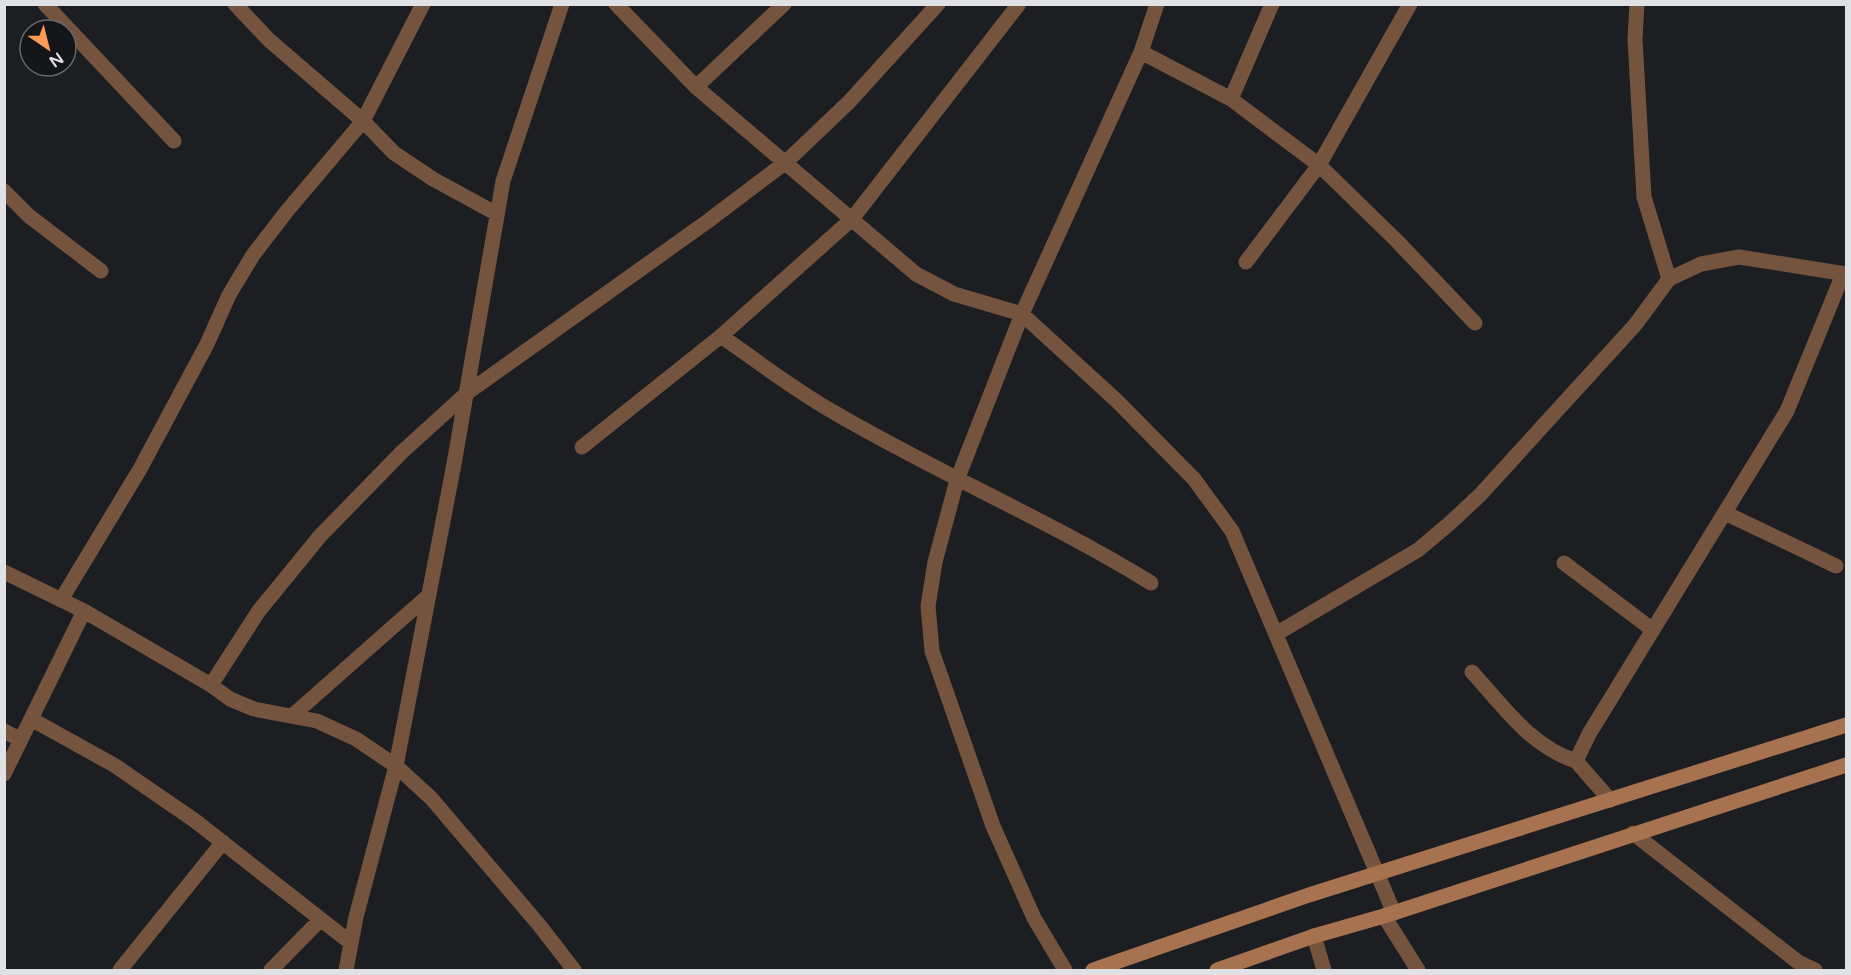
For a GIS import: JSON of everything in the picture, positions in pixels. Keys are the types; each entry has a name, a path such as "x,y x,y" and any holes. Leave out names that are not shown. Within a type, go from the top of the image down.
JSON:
{"street":[{"path":"45,4 174,141"},
{"path":"236,4 269,40 363,121 394,153 434,179 497,214"},
{"path":"62,600 140,469 253,255 287,210 363,121 423,4"},
{"path":"346,970 396,766 503,181 562,4"},
{"path":"616,4 696,87 916,274 954,294 1022,314 1117,401 1194,479 1215,504 1232,531 1376,874 1389,914 1418,970"},
{"path":"696,87 784,4"},
{"path":"211,685 258,612 320,536 402,452 466,393 708,221 786,162 849,102 938,4"},
{"path":"582,447 721,336 852,219 1019,4"},
{"path":"1065,970 1034,918 993,826 932,651 928,606 935,562 957,480 1022,314 1141,52 1157,4"},
{"path":"1231,99 1272,4"},
{"path":"1246,262 1319,165 1410,4"},
{"path":"1637,4 1635,39 1644,197 1669,279"},
{"path":"1141,52 1231,99 1319,165 1397,241 1475,323"},
{"path":"4,191 29,216 101,271"},
{"path":"1276,634 1418,550 1450,523 1480,495 1635,325 1669,279 1701,264 1739,257 1845,274 1787,411 1589,734 1576,761"},
{"path":"721,336 829,410 957,480 1088,544 1151,583"},
{"path":"1725,513 1836,566"},
{"path":"1563,563 1653,630"},
{"path":"4,572 84,611 211,685 230,699 254,709 317,721 356,739 396,766 431,798 540,926 574,970"},
{"path":"293,715 429,595"},
{"path":"4,774 84,611"},
{"path":"1472,672 1532,737 1563,757 1576,761 1610,800"},
{"path":"31,719 114,765 223,842 351,943"},
{"path":"1093,970 1376,874 1846,725"},
{"path":"4,731 21,741"},
{"path":"1217,970 1314,936 1389,914 1846,765"},
{"path":"1633,833 1790,956 1815,970"},
{"path":"120,970 223,842"},
{"path":"271,970 321,919"},
{"path":"1314,936 1324,970"}]}
